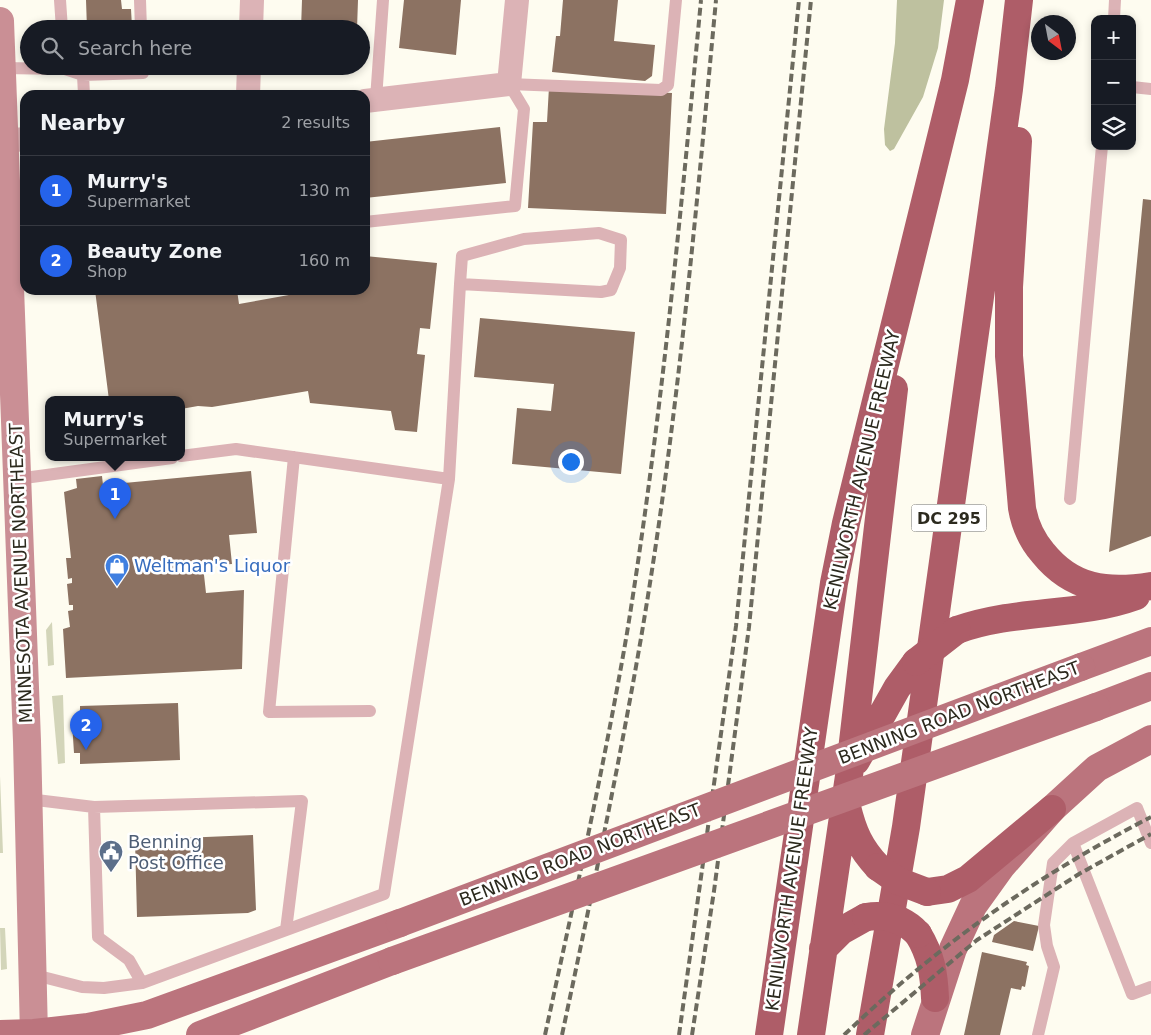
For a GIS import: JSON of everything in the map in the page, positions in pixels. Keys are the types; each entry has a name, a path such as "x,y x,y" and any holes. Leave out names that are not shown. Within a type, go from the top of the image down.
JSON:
{"highway":[{"name":"KENILWORTH AVENUE FREEWAY","path":"768,1035 834,584 848,514 955,80 970,0"},
{"name":"DC 295","path":"870,1035 906,827 1009,90 1019,0"},
{"path":"1024,0 1009,287 1010,356 1024,518 1035,544 1056,567 1073,580 1092,586 1126,590 1151,586"},
{"path":"811,1035 847,788 892,404 913,254"},
{"path":"1052,809 995,859 968,879 948,889 927,892 898,880 878,867 864,852 854,836 847,788 897,688 916,662 957,630 990,620 1100,607 1151,590"},
{"path":"823,949 841,931 866,917 878,916 895,919 909,925 926,946 934,971 935,998"}],"main road":[{"name":"MINNESOTA AVENUE NORTHEAST","path":"0,21 1,80 15,140 4,223 9,479 28,798 34,1034"},
{"name":"BENNING ROAD NORTHEAST","path":"0,1034 34,1034 88,1028 147,1015 400,923 1151,641"},
{"name":"BENNING ROAD NORTHEAST","path":"200,1035 392,961 1151,686"},
{"path":"925,1035 935,998 953,949 973,906 1001,867 1052,809 1097,768 1151,739"}],"street":[{"path":"251,20 252,0"},
{"path":"371,100 509,84 517,0"},
{"path":"248,90 249,75"}],"lane":[{"path":"60,0 61,20"},
{"path":"140,0 141,20"},
{"path":"371,100 383,0"},
{"path":"509,84 661,90 668,85 676,0"},
{"path":"1114,15 1115,0"},
{"path":"1,80 28,75"},
{"path":"83,75 84,90"},
{"path":"370,221 516,206 524,109 509,84"},
{"path":"1136,87 1151,88"},
{"path":"1070,499 1102,150"},
{"path":"31,974 82,987 104,988 142,983 384,894 449,479 460,284 462,256 524,239 599,233 621,240 620,268 611,290 601,292 460,284"},
{"path":"185,455 236,449 449,479"},
{"path":"294,457 270,712 370,711"},
{"path":"9,479 149,461"},
{"path":"28,798 94,807 302,801 286,930"},
{"path":"94,807 98,936 130,960 142,983"},
{"path":"1038,1035 1054,967 1047,946 1044,925 1052,863 1074,843 1137,808 1151,843"},
{"path":"1074,843 1132,994 1151,987"}],"green space":[{"path":"897,0 944,0 938,48 923,97 894,149 890,151 885,145 884,129 895,43"},
{"path":"52,622 54,665 48,666 46,630"},
{"path":"63,695 65,763 58,764 52,696"},
{"path":"0,776 3,853 0,853"},
{"path":"0,928 5,928 7,969 1,970"}],"building":[{"path":"86,0 121,0 122,9 131,9 132,20 87,20"},
{"path":"302,0 358,0 357,20 301,20"},
{"path":"404,0 461,0 456,55 399,48"},
{"path":"563,0 618,0 614,41 655,45 652,76 645,81 552,72 556,36 560,36"},
{"path":"549,87 672,93 666,214 528,208 533,122 547,122"},
{"path":"500,127 506,183 370,197 370,141"},
{"path":"1143,199 1151,200 1151,536 1109,552"},
{"path":"370,256 437,263 430,329 420,328 417,354 425,355 417,432 395,430 391,411 310,403 308,391 212,407 198,406 185,408 185,396 108,396 96,295 238,295 239,304 289,295 370,295"},
{"path":"480,318 635,332 621,474 512,464 517,408 551,411 554,384 474,377"},
{"path":"251,471 257,533 229,535 232,564 203,566 206,593 244,590 242,669 66,678 63,629 70,627 68,611 73,610 73,605 69,605 67,584 72,583 72,578 68,579 66,558 71,558 64,492 77,488 76,479 102,476 103,485"},
{"path":"178,703 180,760 80,764 80,753 74,753 72,722 80,718 80,706"},
{"path":"253,835 256,910 248,913 137,917 135,840"},
{"path":"1014,921 1039,926 1033,951 992,942 994,935"},
{"path":"982,952 1027,962 1026,965 1029,966 1025,987 1022,986 1021,990 1011,988 1000,1035 964,1035"}],"railway":[{"path":"545,1035 609,734 639,554 669,317 701,0"},
{"path":"562,1035 623,738 654,559 684,320 716,0"},
{"path":"679,1035 736,626 799,0"},
{"path":"692,1035 714,891 749,627 811,0"},
{"path":"844,1035 915,971 989,915 1067,864 1151,817"},
{"path":"864,1035 977,940 1079,874 1151,834"}],"place":[{"name":"Murry's","path":"115,519"},
{"name":"Weltman's Liquor","path":"117,587"},
{"name":"Beauty Zone","path":"86,750"},
{"name":"Benning Post Office","path":"111,873"}]}
